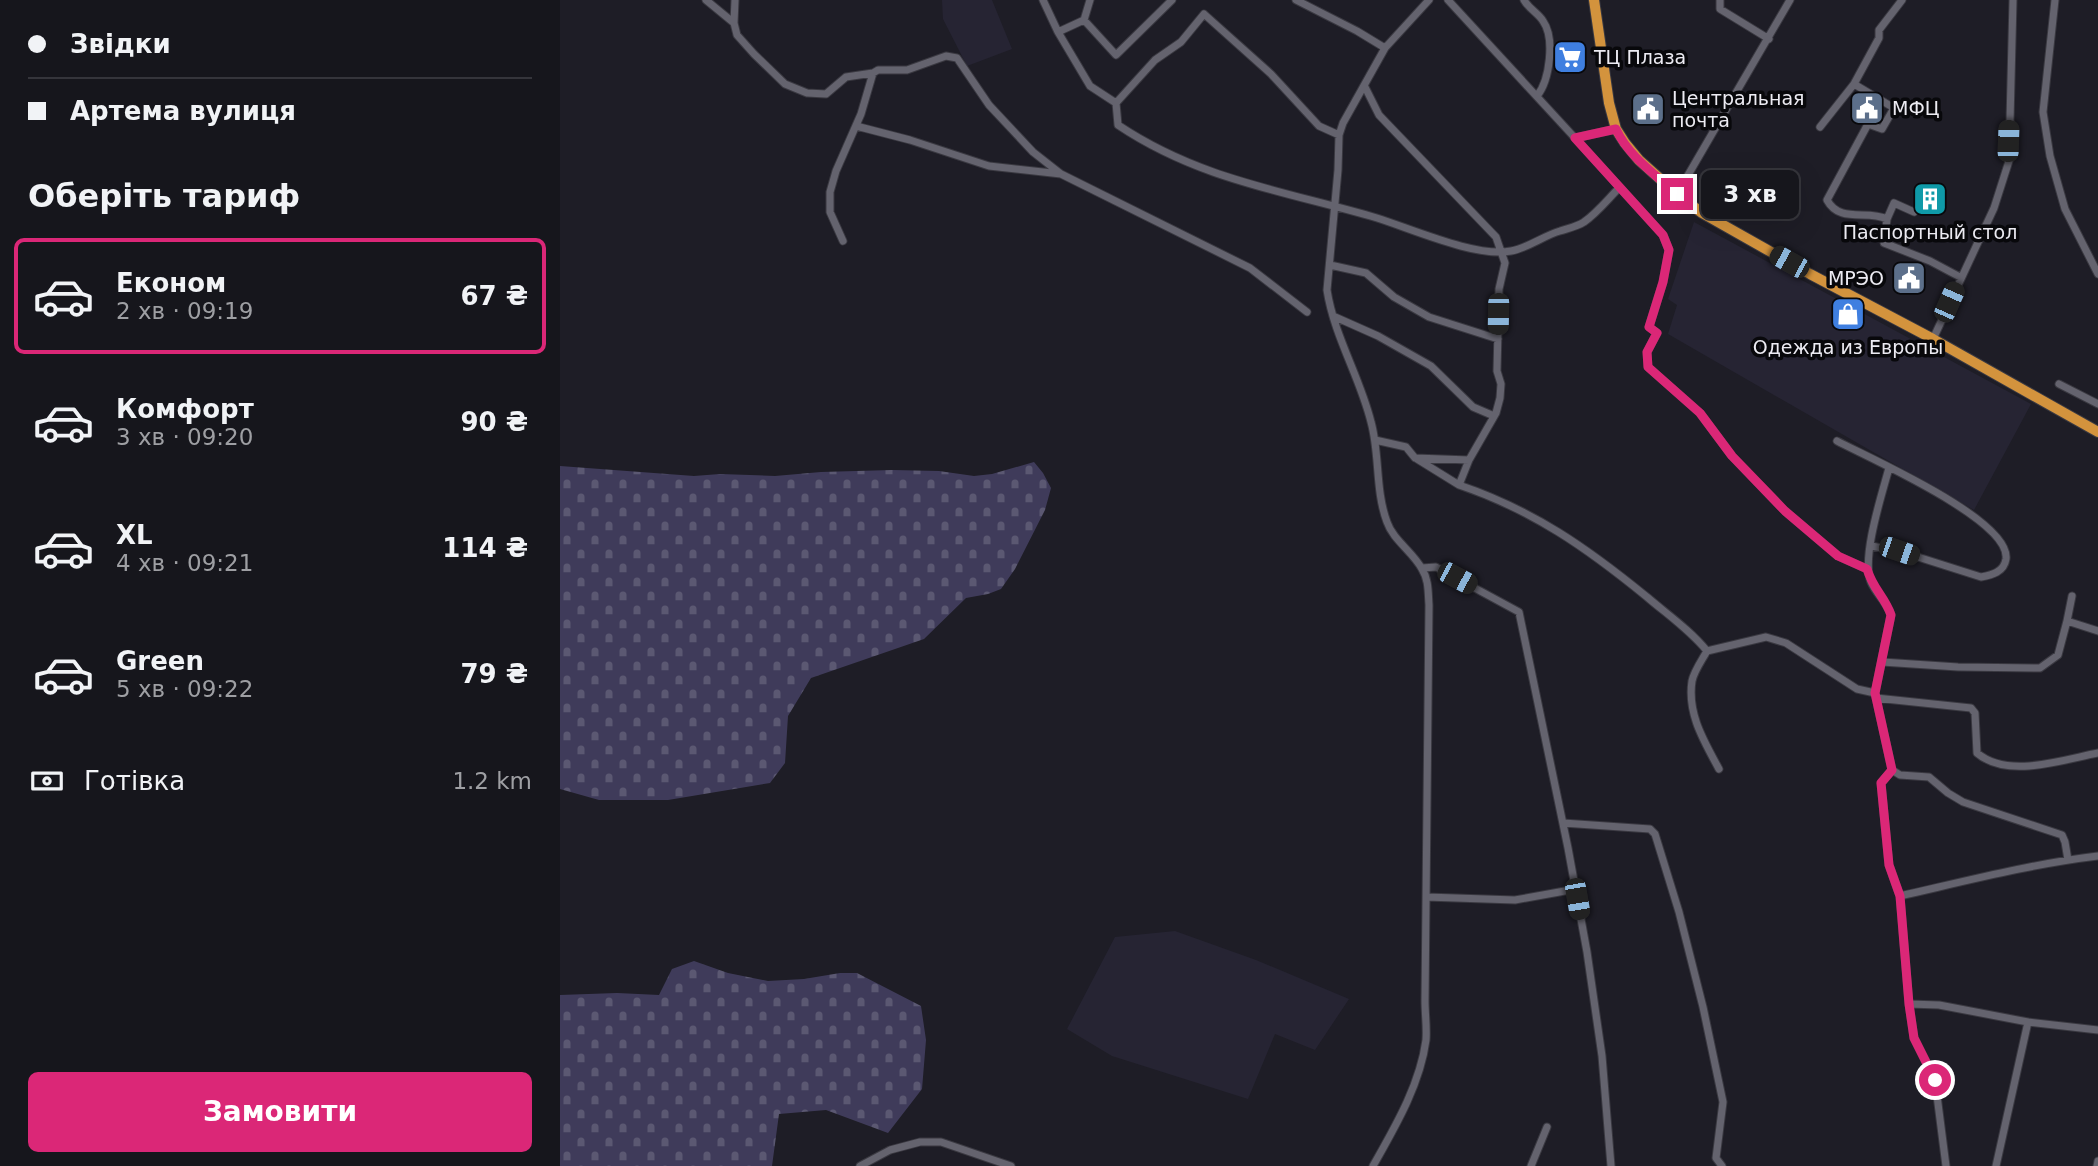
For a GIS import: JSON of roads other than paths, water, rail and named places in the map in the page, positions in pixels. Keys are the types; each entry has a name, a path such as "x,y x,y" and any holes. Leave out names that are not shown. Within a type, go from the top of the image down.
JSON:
{"highway":[{"path":"1594,0 1609,103 1618,133 1639,160 1677,194 1702,213 1810,274 1933,338 2098,432"}],"street":[{"path":"706,0 734,23"},
{"path":"735,0 734,23 737,35 785,84 807,93 826,94 846,77 878,70 907,70 946,56 957,58 989,105 1033,152 1061,174 1250,268 1307,312"},
{"path":"1043,0 1058,33 1090,86 1116,103"},
{"path":"1058,33 1084,20 1090,0"},
{"path":"1084,20 1116,55 1172,0"},
{"path":"1296,0 1385,48"},
{"path":"1373,1166 1413,1088 1422,1062 1426,1037 1429,605 1427,580 1422,568 1387,524 1375,440 1365,395 1333,316 1328,290 1339,135 1343,123 1385,48 1429,0"},
{"path":"1448,0 1663,235 1669,250 1663,282 1649,327 1657,333 1647,352 1648,367 1700,413 1732,456 1785,511 1838,556 1867,569"},
{"path":"1524,0 1531,11 1541,18 1547,32 1550,69 1537,96"},
{"path":"1720,0 1720,9 1769,39"},
{"path":"1677,194 1790,0"},
{"path":"1820,127 1854,84 1879,38 1879,30 1902,0"},
{"path":"1933,338 1994,208 2006,175 2013,0"},
{"path":"2055,0 2054,30 2043,112 2045,131 2065,209 2098,274"},
{"path":"1339,135 1320,127 1271,74 1204,14 1181,42 1155,60 1116,103 1118,125 1149,145 1197,167 1250,185 1335,206 1486,252 1511,251 1573,228 1586,221 1619,188"},
{"path":"843,241 830,212 830,192 873,73"},
{"path":"1854,84 1894,108 1882,129 1868,124 1827,200 1836,211 1845,215 1872,214 1887,219"},
{"path":"1364,87 1379,115 1496,237 1505,263 1499,289 1497,371 1501,384 1500,398 1494,416 1469,460 1459,485"},
{"path":"856,125 989,166 1061,174"},
{"path":"1575,138 1618,133"},
{"path":"1914,212 1894,203 1887,219 1884,243 1930,261 1960,277"},
{"path":"1330,265 1366,274 1394,297 1429,317 1498,339"},
{"path":"1333,316 1378,336 1430,366 1473,407 1494,416"},
{"path":"2059,384 2098,404"},
{"path":"1375,440 1406,447 1415,458 1459,485 1490,495 1538,518 1606,564 1694,635 1707,652"},
{"path":"1837,441 1967,510 2004,544 2006,558 2003,568 1992,575 1981,577 1899,551 1871,546"},
{"path":"1415,458 1469,460"},
{"path":"1889,468 1875,520 1867,569 1872,585 1888,604 1891,615 1876,696 1892,770 1900,775 1929,778 1963,802 2062,835 2068,860"},
{"path":"1422,568 1436,567 1519,612 1576,889 1602,1056 1611,1166"},
{"path":"1882,662 1958,667 2040,668 2058,655 2072,596"},
{"path":"2067,621 2098,631"},
{"path":"1719,769 1696,724 1692,706 1692,680 1707,652 1766,637 1786,643 1857,689 1876,696 1971,708 1975,713 1977,753 1997,765 2012,767 2098,753"},
{"path":"1892,770 1881,783 1889,865 1900,896 1914,1038 1935,1080 1946,1166"},
{"path":"1563,823 1650,829 1655,834 1679,912 1723,1102 1716,1158 1722,1166"},
{"path":"1900,896 1952,883 2098,856"},
{"path":"1426,897 1515,900 1576,889"},
{"path":"1909,1004 1939,1005 2028,1022 2098,1030"},
{"path":"1996,1166 2028,1022"},
{"path":"1531,1166 1547,1127"},
{"path":"860,1166 890,1150 920,1142 941,1142 1011,1166"}],"place":[{"name":"ТЦ Плаза","path":"1570,57"},
{"name":"МФЦ","path":"1867,108"},
{"name":"Центральная почта","path":"1648,109"},
{"name":"Паспортный стол","path":"1930,199"},
{"name":"МРЭО","path":"1909,278"},
{"name":"Одежда из Европы","path":"1848,314"}]}
